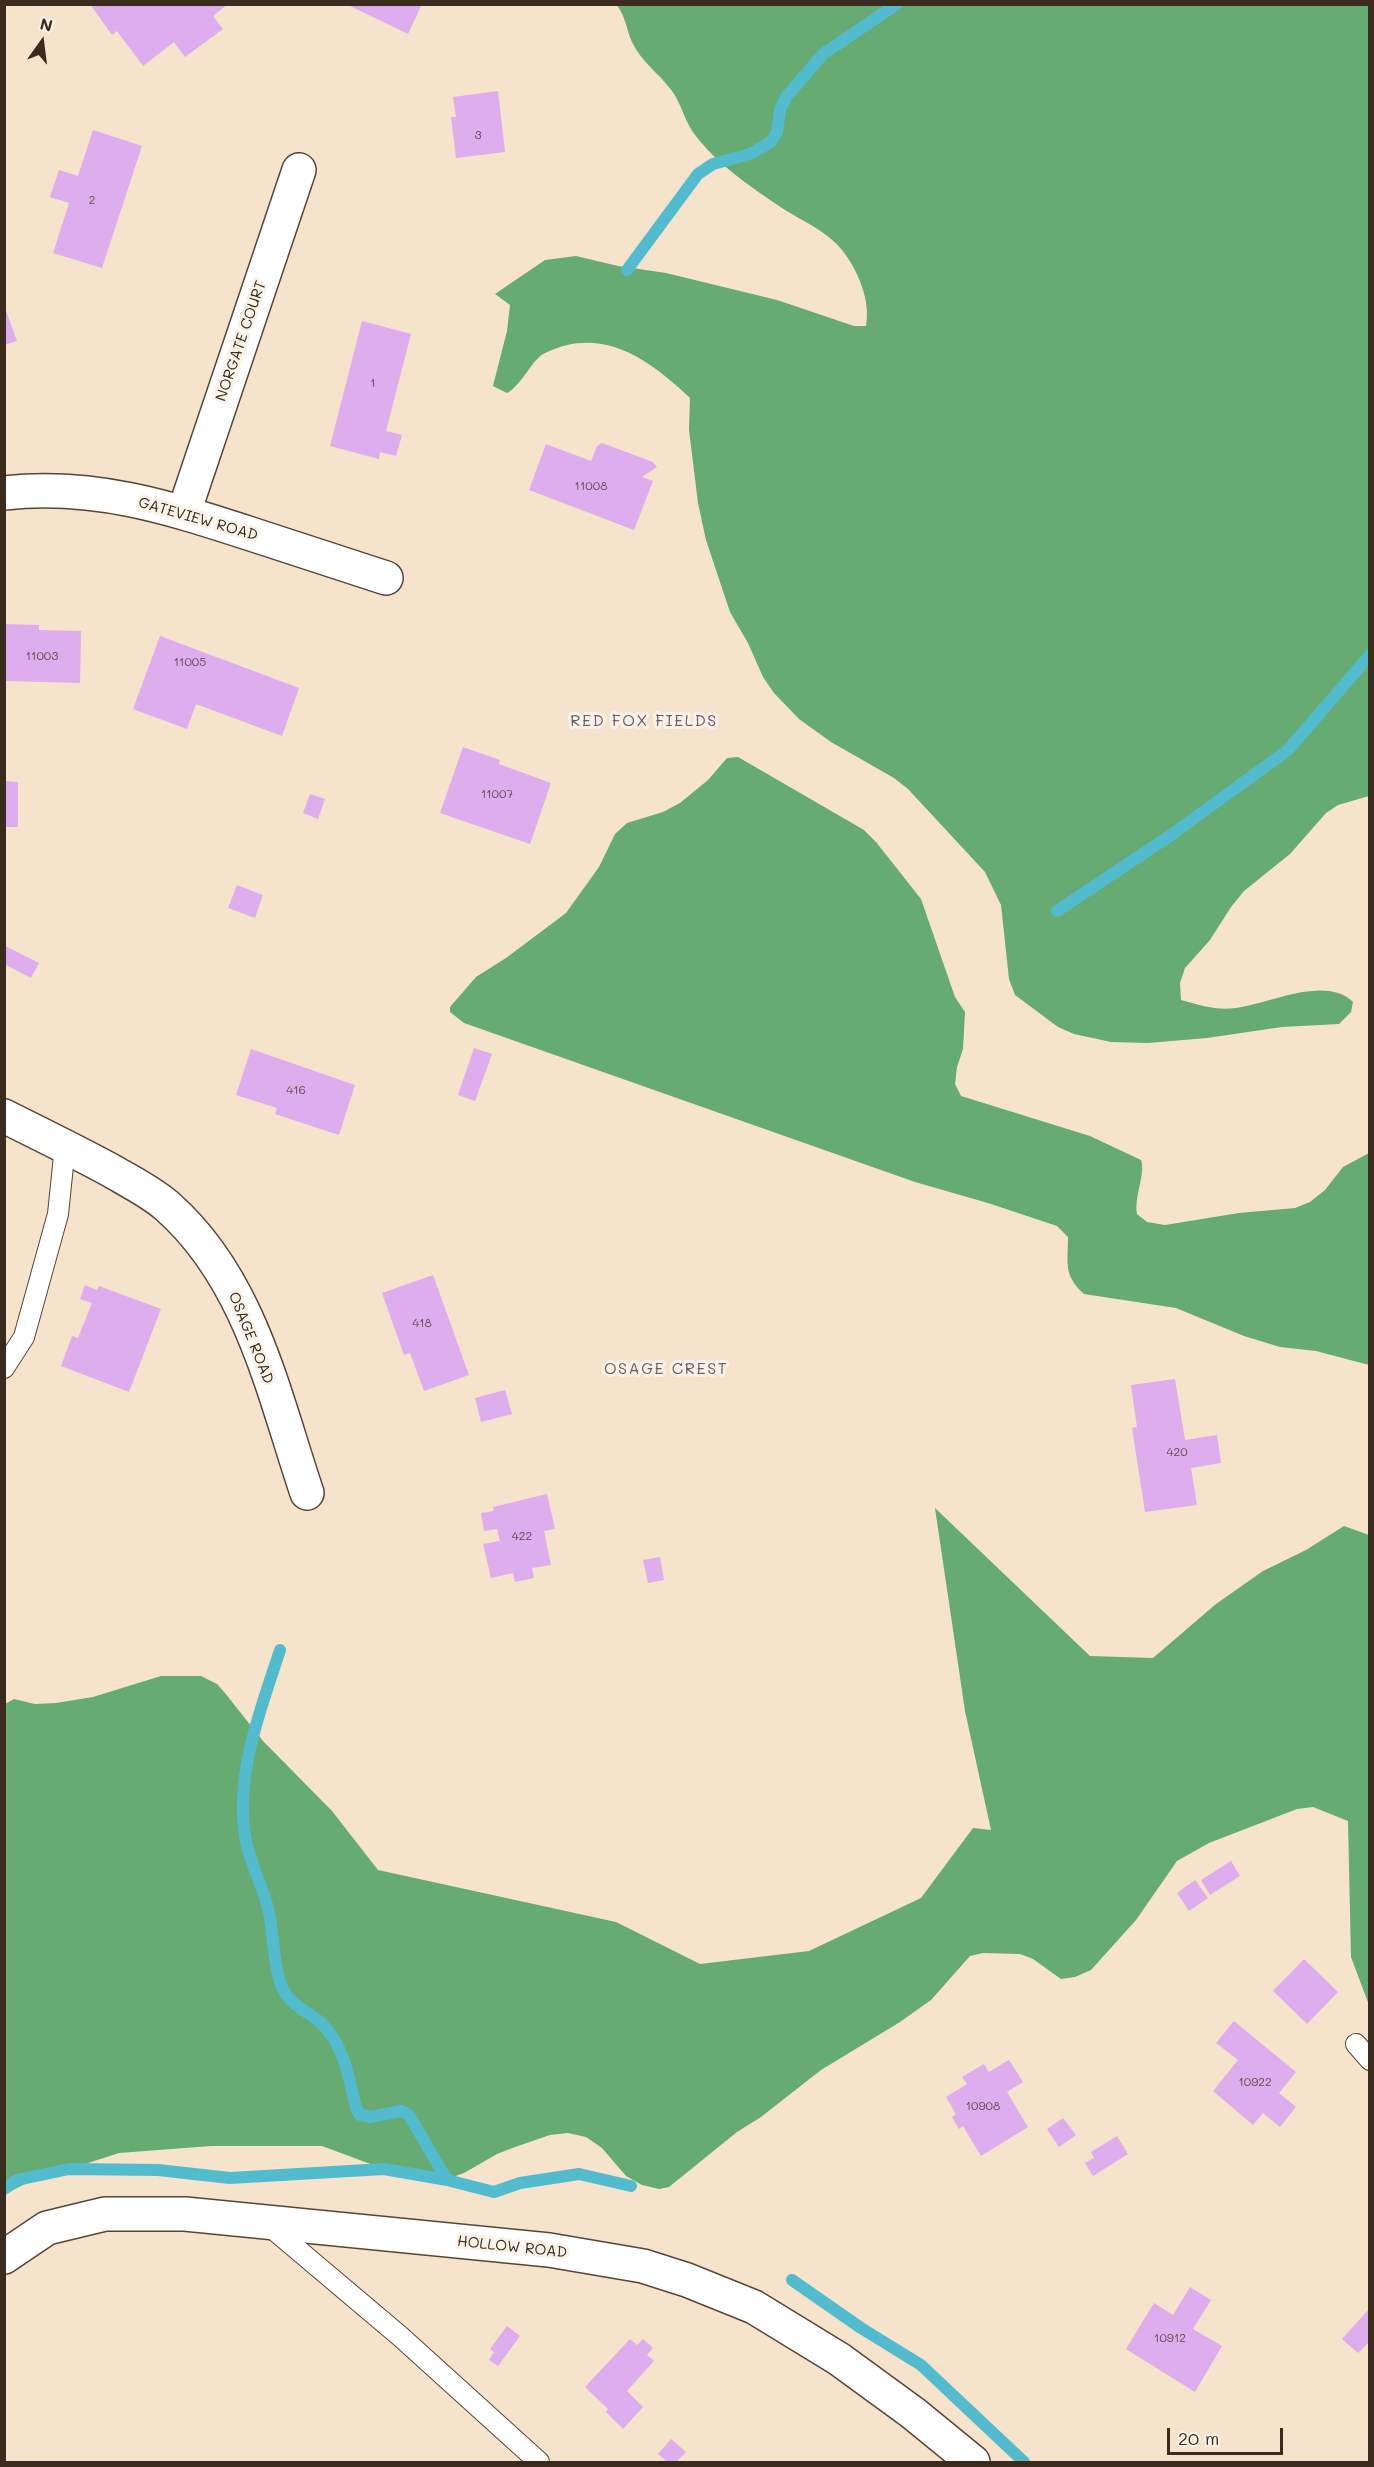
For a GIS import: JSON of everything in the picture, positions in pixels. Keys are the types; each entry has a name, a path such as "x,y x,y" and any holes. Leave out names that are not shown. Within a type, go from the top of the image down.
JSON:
{"street":[{"name":"NORGATE COURT","path":"184,512 299,170"},
{"name":"GATEVIEW ROAD","path":"4,493 61,492 117,496 184,512 386,578"},
{"name":"OSAGE ROAD","path":"4,1116 131,1182 166,1205 194,1232 218,1263 240,1301 307,1492"},
{"name":"HOLLOW ROAD","path":"4,2257 47,2228 105,2214 185,2214 549,2250 644,2266 687,2280 754,2307 840,2359 913,2413 973,2463"}],"lane":[{"path":"4,1368 24,1338 55,1225 65,1146"},
{"path":"1356,2044 1370,2060"},
{"path":"264,2222 402,2337 539,2463"}],"green space":[{"path":"617,5 1369,5 1369,796 1338,805 1326,813 1290,854 1244,891 1210,940 1185,968 1180,983 1181,1000 1222,1009 1236,1008 1296,993 1328,991 1341,994 1353,1002 1351,1012 1339,1024 1282,1027 1207,1038 1148,1043 1111,1042 1074,1034 1058,1027 1015,995 1009,979 1001,905 985,872 908,789 894,778 831,742 799,719 774,693 763,677 748,643 730,612 706,540 698,503 689,430 690,398 658,371 624,350 586,343 566,345 540,356 518,384 507,393 493,386 507,331 510,305 495,294 545,260 576,256 618,266 666,273 777,300 854,326 866,326 867,306 862,286 842,250 822,232 746,183 712,154 693,132 672,91 636,50"},
{"path":"738,757 864,830 921,899 955,997 965,1012 963,1049 957,1067 955,1084 961,1096 1090,1136 1141,1160 1142,1171 1137,1214 1147,1222 1165,1225 1239,1213 1295,1208 1310,1202 1325,1190 1343,1167 1369,1153 1369,1365 1316,1351 1280,1347 1244,1336 1176,1308 1084,1294 1073,1281 1068,1268 1068,1237 1057,1226 915,1182 464,1023 450,1012 450,1007 476,977 506,958 566,913 599,867 615,834 627,823 663,812 680,803 708,780 727,758"},
{"path":"935,1508 1090,1656 1153,1658 1216,1604 1263,1571 1306,1550 1344,1526 1369,1535 1369,2005 1351,1957 1348,1821 1313,1807 1297,1809 1209,1843 1177,1861 1136,1920 1091,1970 1075,1977 1061,1979 1033,1959 1020,1954 983,1953 970,1956 931,2000 900,2022 821,2070 761,2117 737,2132 669,2187 659,2189 642,2185 626,2176 602,2148 586,2137 568,2133 550,2135 515,2147 497,2154 464,2173 447,2179 427,2179 392,2172 322,2146 211,2146 119,2153 29,2182 5,2194 5,1704 14,1699 35,1704 56,1703 93,1697 161,1676 201,1676 217,1684 263,1741 332,1811 378,1870 616,1922 700,1964 809,1951 921,1898 973,1828 991,1830 965,1711"}],"building":[{"path":"90,4 228,4 213,16 223,29 185,57 174,42 143,66 117,31 112,35"},
{"path":"346,4 422,4 408,34"},
{"path":"498,91 505,152 456,158 451,117 456,117 453,97"},
{"path":"93,130 142,146 102,268 53,253 69,203 50,197 59,170 78,176"},
{"path":"4,305 17,341 4,345"},
{"path":"362,321 411,334 386,431 402,435 396,456 380,452 379,459 330,446"},
{"path":"602,443 653,462 657,467 642,477 653,481 634,530 529,490 546,444 591,461 597,446"},
{"path":"4,624 39,625 39,630 81,631 80,683 4,681"},
{"path":"160,636 299,688 282,736 196,704 187,729 133,709"},
{"path":"463,747 500,760 499,764 551,783 530,844 440,813"},
{"path":"4,781 18,782 18,827 4,827"},
{"path":"310,794 325,799 318,819 303,813"},
{"path":"237,885 263,895 255,918 228,908"},
{"path":"5,946 39,963 31,978 4,964"},
{"path":"474,1048 492,1054 475,1101 458,1095"},
{"path":"251,1049 355,1085 339,1135 275,1114 277,1108 236,1095"},
{"path":"433,1275 469,1375 424,1391 410,1353 404,1355 382,1293"},
{"path":"85,1285 97,1290 99,1286 161,1309 129,1392 61,1366 72,1336 78,1338 92,1303 80,1299"},
{"path":"1175,1379 1185,1440 1217,1435 1221,1463 1191,1468 1197,1505 1145,1512 1132,1428 1137,1427 1131,1385"},
{"path":"505,1390 512,1414 481,1422 475,1398"},
{"path":"547,1494 555,1529 544,1531 551,1565 532,1568 534,1578 515,1582 513,1573 491,1578 483,1544 500,1541 497,1529 484,1531 481,1513 494,1511 493,1507"},
{"path":"660,1557 664,1580 648,1583 643,1560"},
{"path":"1231,1861 1240,1876 1210,1895 1201,1880"},
{"path":"1195,1880 1208,1898 1189,1911 1177,1893"},
{"path":"1304,1959 1338,1992 1307,2024 1273,1991"},
{"path":"1234,2021 1296,2072 1279,2093 1296,2107 1280,2127 1263,2113 1253,2125 1213,2091 1238,2060 1216,2043"},
{"path":"1009,2060 1023,2082 1007,2092 1028,2127 981,2156 963,2126 959,2129 952,2117 956,2114 946,2097 967,2084 962,2077 984,2064 989,2072"},
{"path":"1063,2118 1076,2135 1059,2147 1047,2129"},
{"path":"1117,2136 1128,2154 1093,2176 1085,2163 1094,2158 1091,2152"},
{"path":"1190,2287 1211,2300 1193,2329 1222,2346 1195,2392 1126,2349 1154,2303 1173,2315"},
{"path":"1370,2308 1370,2341 1358,2353 1342,2339"},
{"path":"507,2326 520,2336 498,2366 489,2360 494,2352 490,2349"},
{"path":"630,2339 637,2345 643,2339 653,2348 647,2355 654,2361 627,2391 643,2407 623,2429 606,2412 608,2409 585,2387"},
{"path":"671,2439 686,2452 676,2462 667,2462 658,2454"}],"waterway":[{"path":"627,270 698,174 713,164 750,154 771,142 777,132 780,110 786,97 823,54 897,4"},
{"path":"1057,911 1171,835 1288,750 1370,655"},
{"path":"280,1650 252,1742 247,1765 243,1812 247,1846 269,1913 281,1985 289,1998 319,2021 336,2043 345,2064 356,2108 360,2115 370,2117 401,2111 409,2115 447,2180"},
{"path":"4,2189 17,2180 69,2169 158,2170 230,2178 384,2169 447,2180 494,2192 520,2183 579,2174 631,2186"},
{"path":"792,2280 861,2328 921,2365 1024,2462"}],"district":[{"name":"RED FOX FIELDS","path":"644,721"},
{"name":"OSAGE CREST","path":"666,1369"}]}
